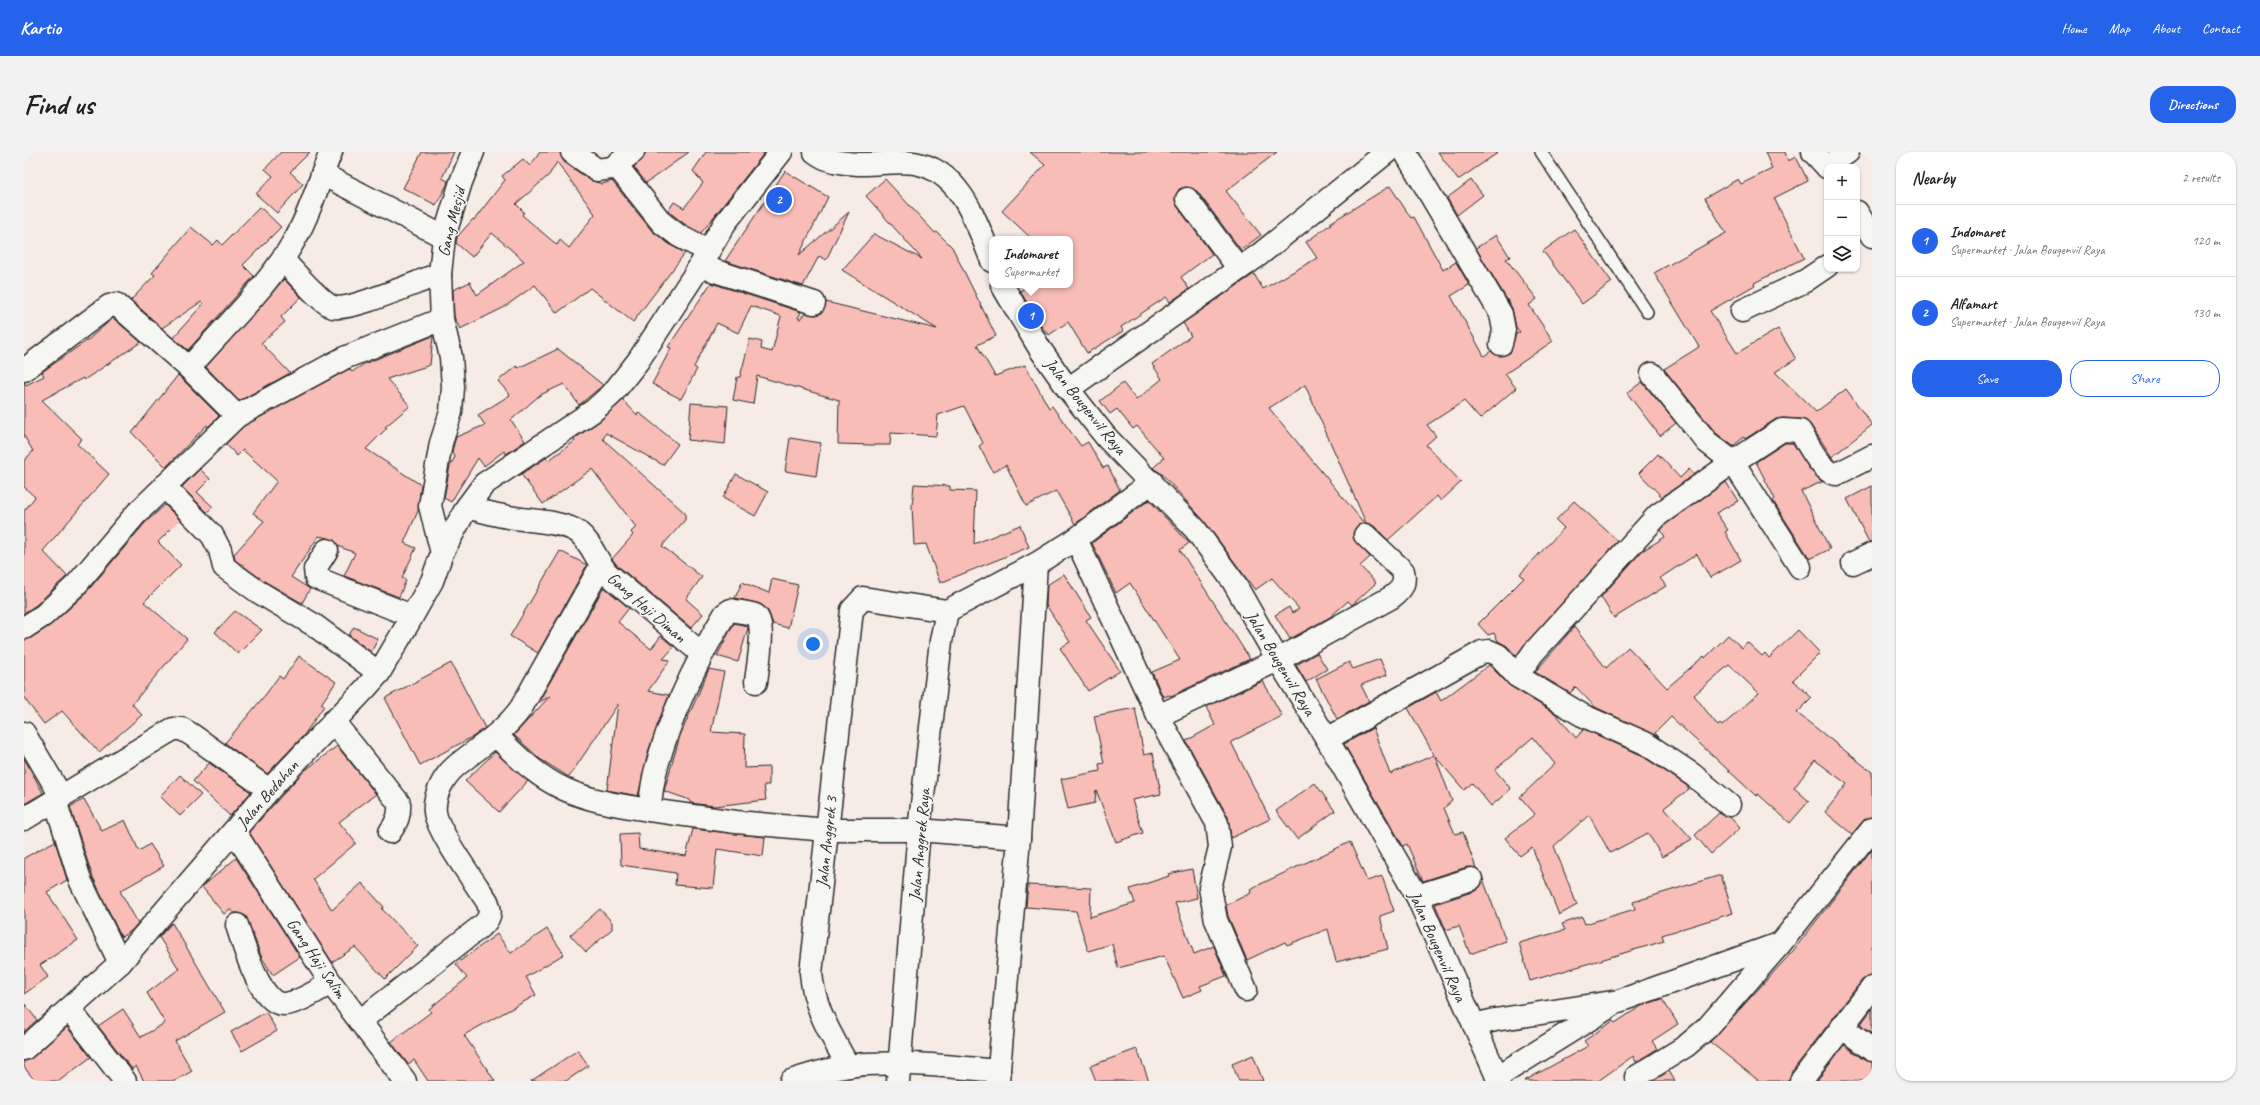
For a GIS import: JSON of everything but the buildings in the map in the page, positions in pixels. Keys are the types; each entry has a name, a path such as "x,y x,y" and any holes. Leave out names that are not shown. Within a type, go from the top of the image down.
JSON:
{"street":[{"path":"189,368 282,259 296,239 331,152"},
{"name":"Gang Mesjid","path":"442,553 430,506 441,443 451,412 454,387 451,357 442,319 440,274 444,237 461,182 473,152"},
{"path":"572,152 596,170 612,168 624,158 662,222 704,258 814,302"},
{"name":"Jalan Bedahan","path":"24,1049 70,1010 120,963 269,790 379,673 432,581 442,553 467,507 484,484 593,411 612,394 638,361 725,223 781,152"},
{"path":"815,152 829,160 868,158 914,163 941,175 957,188 969,208 989,254"},
{"path":"1068,389 1239,269 1387,152"},
{"path":"1405,152 1501,314 1504,330 1501,344"},
{"path":"1822,162 1848,152"},
{"path":"322,174 444,237"},
{"path":"1187,199 1239,269"},
{"path":"1860,220 1867,239"},
{"path":"282,259 324,302 333,307 352,306 440,274"},
{"path":"1742,311 1805,281 1824,268"},
{"name":"Jalan Bougenvil Raya","path":"1004,288 1040,349 1068,389 1106,437 1152,482 1195,528 1233,581 1278,660 1327,739 1417,896 1498,1079"},
{"path":"24,370 113,304 120,305 189,368 237,416"},
{"path":"24,628 44,615 76,585 119,533 164,486 237,416 344,358 442,319"},
{"path":"1652,374 1707,442 1733,462 1800,567"},
{"path":"1517,676 1533,653 1658,515 1733,462 1782,430 1792,429 1800,431 1825,470 1832,474 1837,474 1872,456"},
{"path":"947,611 1036,564 1076,538 1152,482"},
{"path":"164,486 212,535 220,550 224,566 257,591 314,626 379,673"},
{"name":"Gang Haji Diman","path":"467,507 510,518 560,526 576,531 593,549 600,566 608,574 702,654"},
{"path":"1158,716 1278,660 1392,597 1402,588 1405,579 1403,571 1366,535"},
{"path":"1076,538 1158,716 1217,823 1220,847 1210,888 1216,920 1246,990"},
{"path":"328,550 315,569 316,578 412,616"},
{"path":"791,1081 848,1066 899,1072 999,1076 1019,838 1036,564"},
{"path":"360,1021 484,924 489,917 490,908 487,901 440,827 435,812 436,802 446,777 455,767 497,736 511,723 521,708 600,566"},
{"name":"Jalan Anggrek 3","path":"848,1066 818,1011 812,993 811,973 852,610 863,598 947,611"},
{"path":"650,810 654,774 670,728 702,654 726,614 731,610 756,616 760,620 761,632 756,682"},
{"name":"Jalan Anggrek Raya","path":"899,1072 919,830 941,641 947,611"},
{"path":"1327,739 1482,652 1489,651 1498,655 1517,676 1582,715 1645,743 1693,775 1729,805"},
{"path":"333,721 399,803 400,812 397,822 390,832"},
{"path":"24,819 173,729 182,729 192,735 269,790"},
{"path":"24,733 58,798 80,880 120,963"},
{"path":"497,736 514,755 543,779 565,791 602,802 736,822 826,830 919,830 1019,838"},
{"name":"Gang Haji Salim","path":"234,831 331,983 405,1081"},
{"path":"1636,1077 1686,1046 1707,1028 1869,838"},
{"path":"1417,896 1471,879"},
{"path":"237,925 248,960 267,996 276,1003 284,1004 294,1001 331,983"},
{"path":"1474,1026 1495,1020 1619,1001 1781,943"},
{"path":"1801,1081 1872,988"},
{"path":"1498,1079 1619,1001"},
{"path":"70,1010 125,1081"},
{"path":"1842,1027 1872,1050"}],"lane":[{"path":"1540,152 1647,312"}],"place":[{"name":"Alfamart","path":"779,200"},
{"name":"Indomaret","path":"1031,316"}]}
